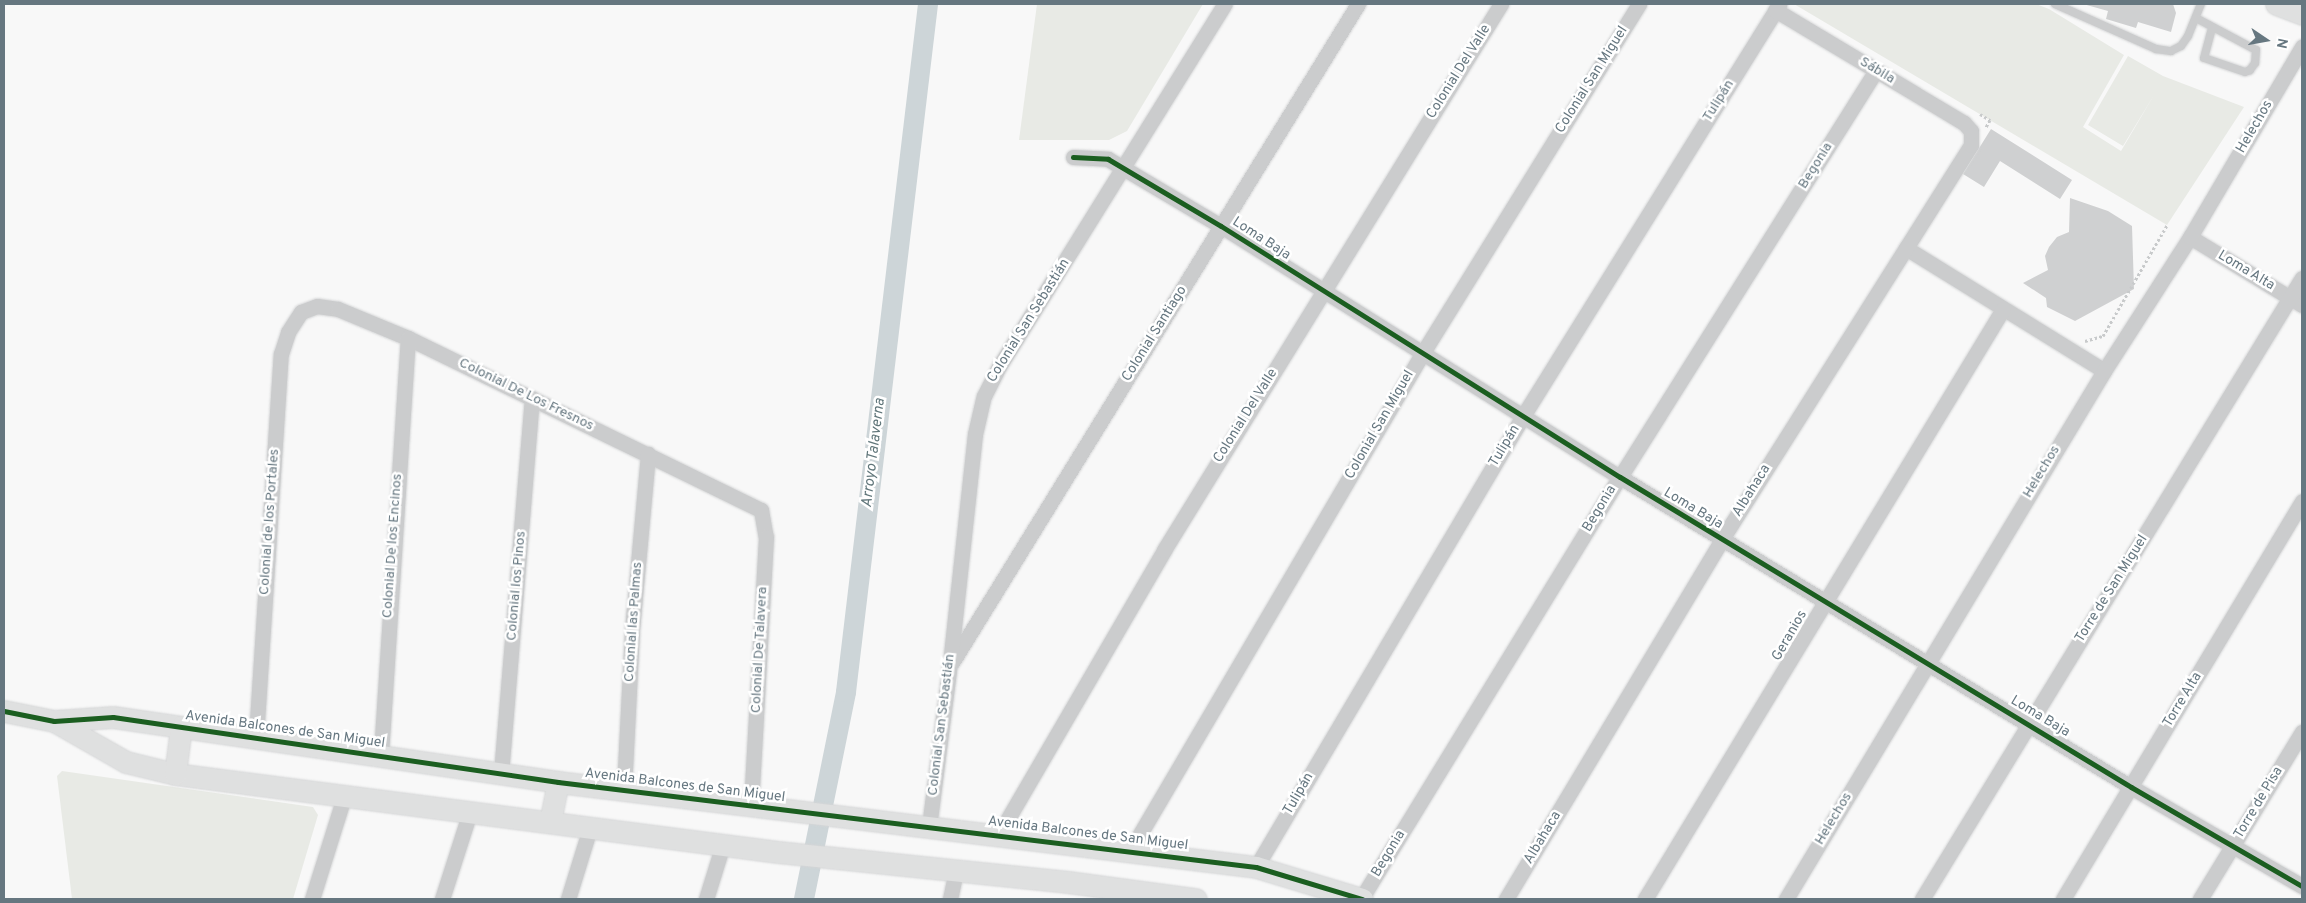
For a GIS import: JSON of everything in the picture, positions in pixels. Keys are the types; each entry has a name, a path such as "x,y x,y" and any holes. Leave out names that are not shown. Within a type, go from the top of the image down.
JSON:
{"street":[{"name":"Colonial San Sebastián","path":"928,827 950,664 974,434 984,396 1000,365 1124,169 1225,4"},
{"name":"Colonial Santiago","path":"950,664 1358,4"},
{"name":"Colonial Del Valle","path":"1000,834 1164,550 1501,4"},
{"name":"Colonial San Miguel","path":"1130,850 1422,354 1640,4"},
{"path":"2276,4 2302,14"},
{"name":"Sábila","path":"1777,7 1876,71 1964,123 1972,138"},
{"name":"Tulipán","path":"1256,867 1523,416 1777,7"},
{"name":"Helechos","path":"1786,899 2104,370 2190,238 2302,47"},
{"name":"Begonia","path":"1362,899 1620,477 1876,71"},
{"name":"Albahaca","path":"1506,899 1722,539 1968,151 1972,138"},
{"name":"Loma Baja","path":"1073,157 1108,159 1221,226 1323,292 1620,477 1825,599 1927,664 2030,723 2132,787 2302,886"},
{"name":"Loma Alta","path":"2190,238 2296,301"},
{"path":"1906,248 2104,370"},
{"name":"Torre de San Miguel","path":"1922,899 2030,723 2296,301 2302,278"},
{"name":"Colonial De Los Fresnos","path":"301,312 317,306 338,309 408,338 748,502"},
{"name":"Geranios","path":"1645,899 1825,599 2003,309"},
{"name":"Colonial de los Portales","path":"256,737 281,354 288,332 301,312"},
{"name":"Colonial De los Encinos","path":"381,754 408,338"},
{"name":"Colonial los Pinos","path":"501,774 532,398"},
{"name":"Colonial las Palmas","path":"624,789 632,630 648,454"},
{"name":"Torre Alta","path":"2063,899 2302,501"},
{"name":"Colonial De Talavera","path":"748,502 761,510 766,537 751,806"},
{"name":"Avenida Balcones de San Miguel","path":"4,711 54,720 113,717 381,754 558,782 773,809 1000,834 1256,867 1362,899"},
{"name":"Avenida Balcones de San Miguel","path":"54,720 126,762 175,774 778,852 1196,899"},
{"path":"175,774 181,727"},
{"name":"Torre de Pisa","path":"2200,899 2302,732"},
{"path":"550,822 558,782"},
{"path":"312,899 344,797"},
{"path":"442,899 470,812"},
{"path":"568,899 590,828"},
{"path":"706,899 723,844"},
{"path":"950,899 956,871"}],"lane":[{"path":"2055,4 2156,49 2171,50 2180,46 2188,36 2201,4"},
{"path":"2196,18 2256,50 2255,63 2250,70 2245,72 2204,58 2212,28"}],"path":[{"path":"1985,128 1990,120"},
{"path":"2082,341 2103,336 2167,225"}],"shaded area":[{"path":"1037,4 1203,4 1127,131 1109,140 1019,140"},
{"path":"1794,4 2036,4 2049,9 2124,55 2083,127 2121,151 2154,95 2123,146 2088,125 2128,56 2163,76 2244,107 2167,225"},
{"path":"62,771 313,807 318,815 293,899 72,899 57,776"}],"building":[{"path":"2083,4 2173,4 2176,13 2171,32 2138,22 2136,28 2106,19 2108,11"},
{"path":"1991,129 2072,180 2060,199 2000,161 1984,187 1963,174"},
{"path":"2070,198 2108,211 2132,226 2134,289 2075,321 2047,307 2046,298 2023,283 2048,270 2045,256 2049,247 2057,237 2069,232"}],"waterway":[{"name":"Arroyo Talaverna","path":"804,899 846,692 928,4"}],"cycle path":[{"path":"1073,157 1108,159 1221,226 1620,477 2131,787 2302,886"},
{"path":"4,711 54,721 113,717 558,782 1256,867 1362,899"}]}
